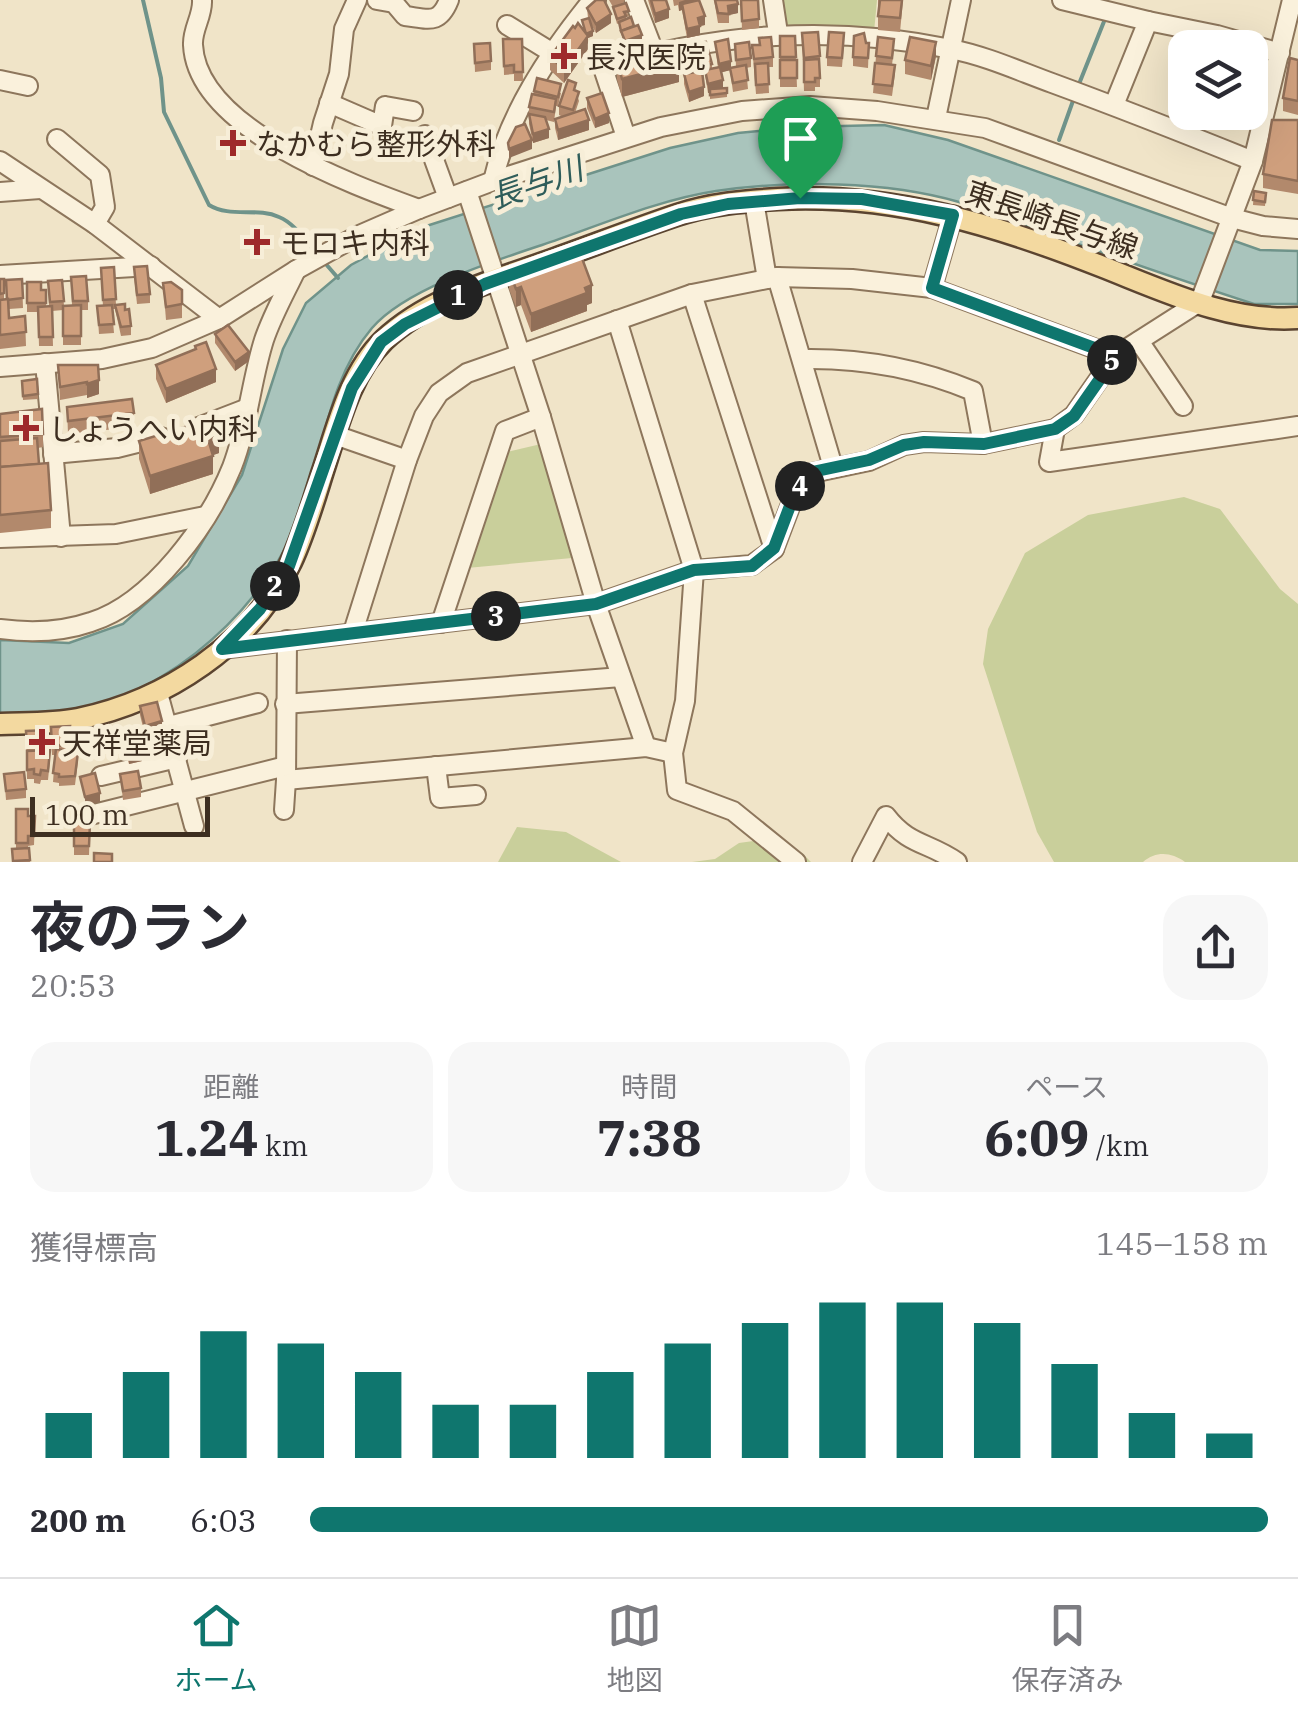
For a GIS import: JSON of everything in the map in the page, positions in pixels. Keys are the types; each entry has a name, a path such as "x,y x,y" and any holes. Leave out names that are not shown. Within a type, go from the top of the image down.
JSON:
{"main road":[{"name":"東長崎長与線","path":"0,724 73,720 114,710 158,692 222,649 260,609 289,566 352,388 381,342 405,324 494,276 681,214 754,200 862,199 953,215 1021,235 1200,300 1270,320 1298,318"}],"street":[{"path":"202,0 193,46 205,82 246,125 313,166 419,210"},
{"path":"313,166 340,74 344,30 357,0"},
{"path":"377,0 394,3 405,16 433,20 443,14 450,0"},
{"path":"634,0 654,52"},
{"path":"774,0 778,33"},
{"path":"936,118 961,0"},
{"path":"1062,0 1280,53"},
{"path":"222,649 596,604 694,570 752,566 774,548 796,490 812,472 869,460 914,443 984,444 1055,429 1074,416 1116,356 1200,300 1253,160 1292,0"},
{"path":"493,181 499,154 551,52 590,1"},
{"path":"1114,105 1148,21"},
{"path":"507,24 551,52"},
{"path":"626,137 603,68 654,52 778,33 950,48 1114,105 1253,160"},
{"path":"0,80 28,86"},
{"path":"329,103 382,126 385,106 413,111"},
{"path":"0,367 102,359 152,348 219,319 356,236 448,198 468,197 493,181 626,137 742,111 810,106 936,118 986,128 1230,222 1298,229"},
{"path":"424,135 448,198"},
{"path":"57,139 100,175 105,207 95,224"},
{"path":"0,161 95,224 219,319"},
{"path":"0,192 40,189"},
{"path":"468,197 596,604 646,746"},
{"path":"754,200 772,278 803,359 833,467"},
{"path":"932,288 953,215"},
{"path":"0,275 151,266"},
{"path":"0,629 53,631 94,622 137,597 175,560 232,468 264,339 296,270"},
{"path":"353,632 406,460 424,416 439,392 466,372 692,294 772,278 852,279 932,288 1116,356"},
{"path":"692,294 774,548"},
{"path":"617,320 694,570 685,700 674,753 677,790 733,810 796,862"},
{"path":"1139,340 1183,406"},
{"path":"803,359 849,358 934,375 973,391 984,444"},
{"path":"45,362 61,536"},
{"path":"53,454 117,448 190,430 248,408"},
{"path":"441,622 505,431 540,417"},
{"path":"1055,429 1050,462 1298,426"},
{"path":"335,435 406,460"},
{"path":"0,538 116,534 205,516"},
{"path":"284,810 287,640"},
{"path":"285,704 621,677"},
{"path":"158,692 194,826"},
{"path":"168,726 258,702"},
{"path":"90,815 185,791 286,773 436,766 646,746 674,753"},
{"path":"101,776 177,758"},
{"path":"436,766 440,798 476,795"},
{"path":"862,862 886,816 906,838 945,853 957,862"},
{"path":"771,840 812,862"}],"green space":[{"path":"780,0 877,0 874,32 783,28"},
{"path":"541,444 575,554 572,558 467,568 503,453"},
{"path":"1184,497 1220,509 1280,589 1298,604 1298,862 1185,862 1164,854 1143,862 1054,862 1037,832 983,664 988,629 1025,553 1088,515"},
{"path":"517,827 566,832 621,862 498,862"},
{"path":"767,839 803,854 811,862 692,862 715,859 739,843"}],"water":[{"path":"884,125 948,140 1260,250 1298,251 1298,304 1254,304 971,206 901,190 838,184 775,185 716,191 650,207 451,278 387,314 372,328 344,373 305,501 278,561 227,625 161,677 124,696 46,714 0,713 0,640 69,643 123,624 188,566 242,475 283,349 306,303 351,265 417,229 670,148 738,133"}],"building":[{"path":"596,0 604,0 611,14 596,24 587,8"},
{"path":"651,0 666,0 669,9 655,14"},
{"path":"699,0 705,16 698,18 700,26 687,29 682,4"},
{"path":"715,0 737,0 738,4 728,6 729,14 718,13"},
{"path":"741,0 758,0 759,19 742,21"},
{"path":"880,0 902,0 900,18 878,16"},
{"path":"626,3 629,11 617,19 613,7"},
{"path":"631,17 634,26 621,31 619,22"},
{"path":"589,18 593,31 586,34 582,20"},
{"path":"578,23 588,36 564,69 550,57"},
{"path":"638,25 642,35 625,41 621,31"},
{"path":"818,32 820,56 804,58 802,33"},
{"path":"829,32 844,33 842,58 827,57"},
{"path":"864,33 869,43 868,58 853,57 854,36"},
{"path":"780,36 795,36 796,57 780,57"},
{"path":"771,37 773,57 754,59 752,45 760,45 759,38"},
{"path":"878,37 894,39 892,58 876,56"},
{"path":"910,37 936,42 931,66 905,60"},
{"path":"503,39 522,39 523,72 514,72 514,65 504,66"},
{"path":"728,39 731,61 719,64 715,42"},
{"path":"706,42 712,64 695,67 691,44"},
{"path":"749,42 751,58 736,60 735,44"},
{"path":"490,43 491,61 475,63 474,44"},
{"path":"674,46 679,64 622,79 617,61"},
{"path":"1290,58 1298,60 1298,101 1283,98"},
{"path":"819,59 820,78 804,82 804,60"},
{"path":"780,60 797,60 797,78 780,78"},
{"path":"768,63 769,84 756,85 755,64"},
{"path":"875,63 895,65 892,86 873,84"},
{"path":"746,65 748,80 733,83 730,68"},
{"path":"720,67 723,80 708,84 705,70"},
{"path":"702,71 704,87 689,92 684,74"},
{"path":"537,78 561,84 558,97 534,91"},
{"path":"568,80 576,83 574,90 579,92 573,110 559,106"},
{"path":"727,88 727,93 710,95 710,89"},
{"path":"602,93 609,113 595,119 587,98"},
{"path":"532,94 556,99 554,112 529,107"},
{"path":"585,109 589,120 558,130 555,119"},
{"path":"529,114 545,117 549,129 533,134"},
{"path":"1272,120 1298,120 1298,181 1263,174"},
{"path":"525,124 532,140 509,149 516,127"},
{"path":"1254,191 1266,193 1265,202 1253,200"},
{"path":"577,245 592,285 585,288 587,293 531,314 521,287 516,289 509,271 515,269 513,266"},
{"path":"147,266 150,294 137,295 134,267"},
{"path":"114,267 116,299 103,300 101,268"},
{"path":"86,276 88,301 73,301 71,277"},
{"path":"22,279 23,298 7,300 6,280"},
{"path":"62,280 64,301 50,302 48,281"},
{"path":"27,282 41,282 41,290 46,290 46,303 27,303"},
{"path":"171,282 182,290 182,304 166,307 163,283"},
{"path":"8,299 9,318 25,316 26,332 0,335 0,300"},
{"path":"125,304 131,326 121,327 115,305"},
{"path":"81,305 81,336 63,336 63,306"},
{"path":"112,305 114,324 99,325 97,306"},
{"path":"52,306 53,337 39,337 38,307"},
{"path":"228,325 249,352 235,362 215,334"},
{"path":"206,342 216,369 166,389 156,365"},
{"path":"58,365 98,365 99,380 60,387"},
{"path":"37,379 38,394 23,396 22,381"},
{"path":"132,399 134,413 68,421 67,407"},
{"path":"42,409 43,434 0,437 0,414"},
{"path":"214,418 219,435 208,439 213,456 150,476 139,441"},
{"path":"37,438 39,464 0,467 0,441"},
{"path":"48,463 51,510 0,515 0,467"},
{"path":"157,702 162,721 145,726 140,706"},
{"path":"70,726 67,745 52,746 51,727"},
{"path":"163,727 167,747 151,750 147,730"},
{"path":"47,730 48,746 27,747 26,731"},
{"path":"136,730 142,752 129,755 123,734"},
{"path":"56,749 78,752 75,776 59,777 53,773"},
{"path":"50,750 48,771 41,770 40,775 34,774 34,769 27,770 27,751"},
{"path":"138,771 141,788 123,791 120,774"},
{"path":"24,772 26,789 6,791 4,774"},
{"path":"95,773 100,793 85,797 80,777"},
{"path":"16,809 28,809 28,816 35,816 34,836 28,836 28,843 16,843"},
{"path":"74,822 90,823 89,846 74,846"},
{"path":"29,848 30,860 13,861 12,849"},
{"path":"94,853 112,854 112,862 94,862"}],"waterway":[{"path":"143,0 161,78 164,112 209,205 226,211 279,217 294,227 314,251"},
{"path":"1079,84 1105,19"},
{"path":"1059,140 1074,98"},
{"path":"325,263 338,278"}],"place":[{"name":"長沢医院","path":"564,56"},
{"name":"なかむら整形外科","path":"233,143"},
{"name":"モロキ内科","path":"257,242"},
{"name":"しょうへい内科","path":"26,428"},
{"name":"天祥堂薬局","path":"42,742"}],"route":[{"path":"800,198 862,199 953,215 932,288 1116,356 1074,416 1055,429 984,444 904,445 869,460 812,472 796,490 774,548 752,566 694,570 596,604 222,649 260,609 289,566 352,388 381,342 405,324 485,284 681,214 754,200 800,198"}],"water label":[{"name":"長与川","path":"536,182"}]}
